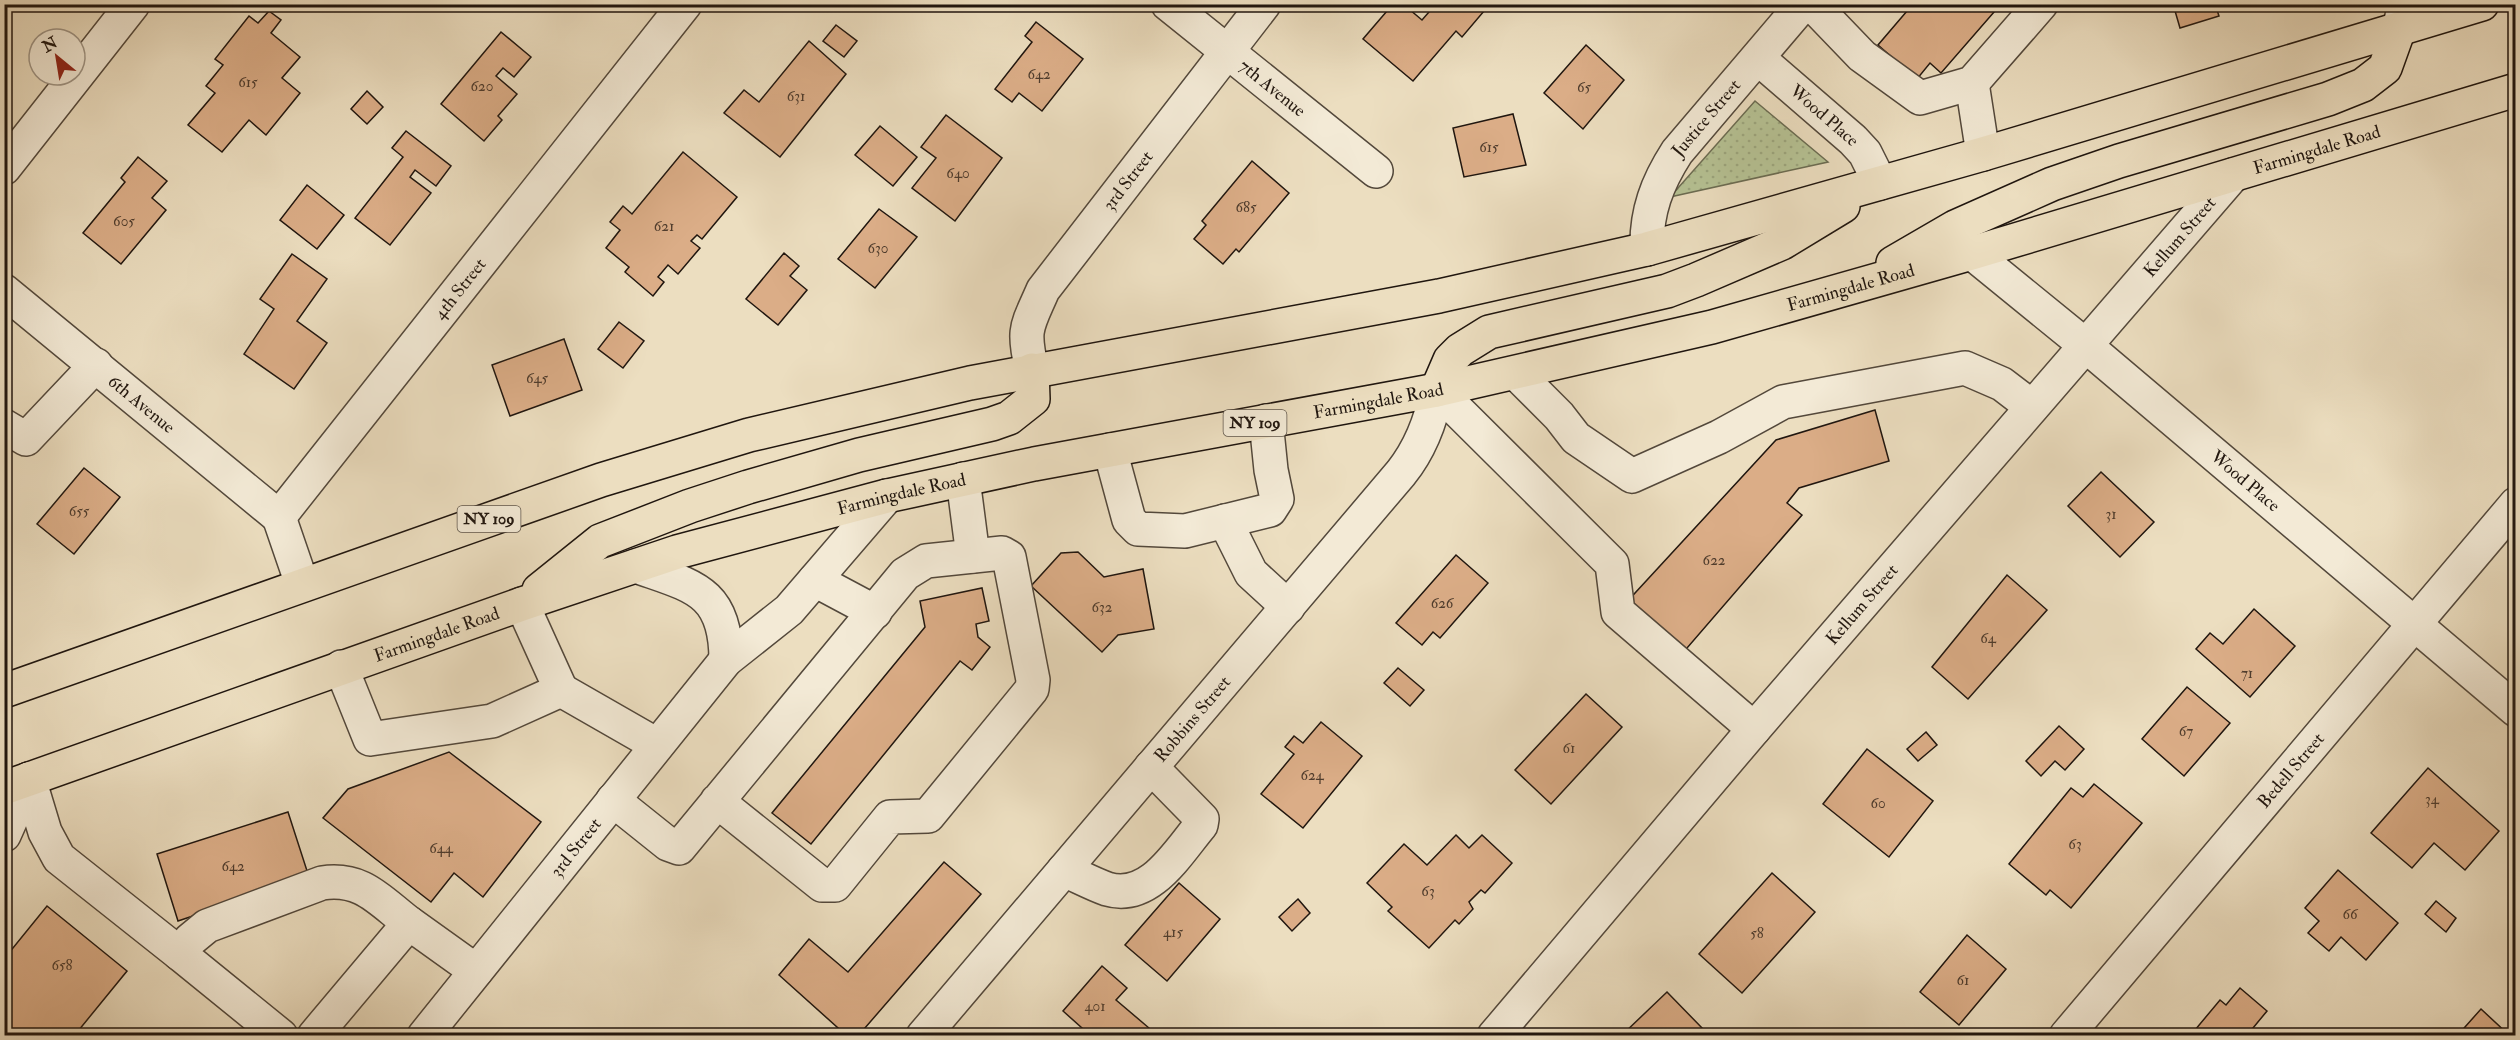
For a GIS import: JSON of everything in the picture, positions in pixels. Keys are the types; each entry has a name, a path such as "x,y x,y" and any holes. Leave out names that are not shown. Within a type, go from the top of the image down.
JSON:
{"main road":[{"name":"NY 109","path":"4,691 601,480 749,435 892,400 1032,370 1439,296 1647,249 1983,154 2402,17 2482,4"},
{"path":"1847,290 1955,227 2052,184 2119,161 2328,99 2363,86 2385,68 2402,17"},
{"name":"Farmingdale Road","path":"17,784 522,604 746,532 963,479 1437,390 1667,339 1847,290 2516,90"},
{"path":"1437,390 1450,360 1460,350 1489,332 1667,291 1696,280 1782,243 1880,183"},
{"path":"522,604 600,541 644,523 748,487 859,455 1010,418 1033,399 1032,370"}],"street":[{"path":"4,168 133,4"},
{"name":"4th Street","path":"279,517 685,4"},
{"name":"7th Avenue","path":"1168,4 1376,171"},
{"name":"3rd Street","path":"1032,370 1026,346 1026,331 1043,290 1264,4"},
{"name":"Justice Street","path":"1647,249 1646,229 1650,207 1663,174 1677,152 1803,4"},
{"path":"1812,4 1862,56 1920,98 1972,83 2041,4"},
{"name":"Wood Place","path":"1758,58 1853,140 1865,153 1880,183"},
{"path":"1972,83 1983,154"},
{"name":"Kellum Street","path":"1494,1035 1754,729 2233,175"},
{"name":"Wood Place","path":"1972,253 2085,345 2516,710"},
{"name":"6th Avenue","path":"4,291 279,517"},
{"path":"4,426 26,439 96,365"},
{"path":"1516,373 1576,438 1632,476 1719,437 1782,402 1965,368 2002,384 2032,407"},
{"path":"1437,390 1612,564 1618,612 1754,729"},
{"name":"Robbins Street","path":"922,1035 1412,460 1427,429 1437,390"},
{"path":"1110,450 1129,520 1138,529 1185,531 1270,510 1277,500 1271,470 1266,421"},
{"path":"963,479 973,556"},
{"name":"3rd Street","path":"424,1035 726,660 789,610 887,496"},
{"name":"Bedell Street","path":"2066,1035 2516,504"},
{"path":"279,517 302,584"},
{"path":"1225,521 1251,573 1288,607"},
{"path":"613,800 668,844 679,848 717,801 874,612 904,574 926,561 1002,553 1009,556 1033,680 1032,689 928,816 890,817 836,885 822,885 717,801"},
{"path":"636,566 691,586 704,594 712,603 723,626 726,660"},
{"path":"815,580 874,612"},
{"path":"522,604 561,690 657,745"},
{"path":"341,667 370,739 492,721 561,690"},
{"path":"1064,870 1109,889 1130,891 1151,883 1202,825 1202,819 1151,767"},
{"path":"4,835 17,784"},
{"path":"17,784 59,858 281,1035"},
{"path":"180,954 190,940 207,927 322,883 338,880 359,885 476,971"},
{"path":"314,1035 409,923"}],"green space":[{"path":"1755,101 1828,162 1670,197"}],"building":[{"path":"1393,4 1403,4 1422,20 1436,4 1490,4 1462,37 1456,31 1413,81 1363,39"},
{"path":"1913,4 2001,4 1941,73 1930,63 1917,79 1878,45"},
{"path":"2173,4 2215,4 2219,16 2180,28"},
{"path":"269,11 281,20 271,33 300,57 282,78 300,93 266,135 249,120 222,152 188,125 215,93 206,86 223,65 215,59 249,16 258,23"},
{"path":"1036,22 1083,59 1042,111 1019,93 1012,102 995,89 1032,42 1025,36"},
{"path":"836,25 857,41 844,57 823,41"},
{"path":"501,32 531,57 514,77 503,68 496,76 517,94 498,116 502,120 484,141 441,104"},
{"path":"809,41 846,74 780,157 724,113 744,90 759,102"},
{"path":"1586,45 1624,80 1583,129 1544,93"},
{"path":"367,91 383,107 367,124 351,109"},
{"path":"1513,114 1526,165 1464,177 1453,128"},
{"path":"946,115 1002,158 955,221 912,188 936,158 921,147"},
{"path":"880,126 917,157 893,186 855,155"},
{"path":"406,131 451,166 436,186 415,170 410,177 431,193 390,245 355,218 403,157 392,148"},
{"path":"683,152 737,197 702,239 697,235 691,241 700,248 678,274 668,265 658,277 664,282 653,296 625,272 629,267 606,248 620,230 610,222 623,206 632,214"},
{"path":"138,157 167,181 152,198 166,210 121,264 83,233 125,182 121,178"},
{"path":"1252,161 1289,193 1239,252 1236,249 1223,264 1194,239 1206,225 1202,221"},
{"path":"307,185 344,215 317,249 280,220"},
{"path":"879,209 917,237 875,288 838,259"},
{"path":"784,253 799,266 790,276 807,290 778,325 746,299"},
{"path":"292,254 327,279 297,321 327,343 294,389 244,354 274,309 260,299"},
{"path":"619,322 644,341 623,368 598,349"},
{"path":"564,339 582,390 510,416 492,365"},
{"path":"1875,410 1889,461 1799,488 1787,503 1802,515 1681,655 1624,605 1776,440"},
{"path":"84,468 120,497 74,554 37,524"},
{"path":"2101,472 2154,522 2120,557 2068,506"},
{"path":"1078,552 1104,577 1143,569 1154,629 1118,635 1102,652 1031,586 1061,553"},
{"path":"1456,555 1488,583 1440,638 1433,632 1422,645 1396,623"},
{"path":"2007,575 2047,610 1968,699 1932,667"},
{"path":"982,588 989,621 976,624 978,637 990,647 972,670 960,661 811,844 772,813 925,627 920,601"},
{"path":"2254,609 2295,646 2250,697 2196,649 2210,633 2223,644"},
{"path":"1398,668 1424,690 1410,706 1384,683"},
{"path":"2187,687 2230,723 2184,776 2142,739"},
{"path":"1586,694 1622,727 1551,804 1515,770"},
{"path":"1321,722 1362,756 1303,828 1261,794 1294,754 1285,747 1294,736 1303,743"},
{"path":"2059,726 2084,749 2065,770 2055,761 2041,776 2026,761"},
{"path":"1926,732 1937,745 1918,761 1907,749"},
{"path":"1867,749 1933,801 1889,857 1823,804"},
{"path":"449,752 541,822 483,897 454,873 431,902 323,818 348,789"},
{"path":"2428,768 2499,831 2465,870 2434,843 2412,868 2371,833"},
{"path":"2094,784 2142,823 2071,908 2050,890 2046,895 2009,864 2071,788 2083,797"},
{"path":"288,812 309,877 178,921 157,854"},
{"path":"1456,835 1469,848 1482,835 1512,863 1485,893 1481,890 1469,902 1473,909 1459,924 1455,920 1429,948 1388,911 1392,907 1367,883 1404,844 1427,865"},
{"path":"944,862 981,894 858,1036 847,1036 779,975 809,939 848,972"},
{"path":"2338,870 2398,923 2366,960 2341,937 2329,951 2308,933 2319,921 2305,908"},
{"path":"1772,873 1815,912 1742,993 1699,954"},
{"path":"1179,883 1220,919 1167,981 1125,945"},
{"path":"1298,899 1310,913 1292,931 1279,917"},
{"path":"2436,901 2456,918 2446,932 2425,914"},
{"path":"47,906 127,971 74,1036 4,1036 4,959"},
{"path":"1967,935 2006,969 1959,1025 1920,992"},
{"path":"1102,966 1127,988 1116,1000 1149,1028 1143,1036 1091,1036 1063,1011"},
{"path":"2240,988 2267,1011 2253,1028 2261,1036 2190,1036 2220,1000 2226,1005"},
{"path":"1667,992 1703,1029 1696,1036 1621,1036"},
{"path":"2481,1009 2510,1036 2457,1036"}]}
